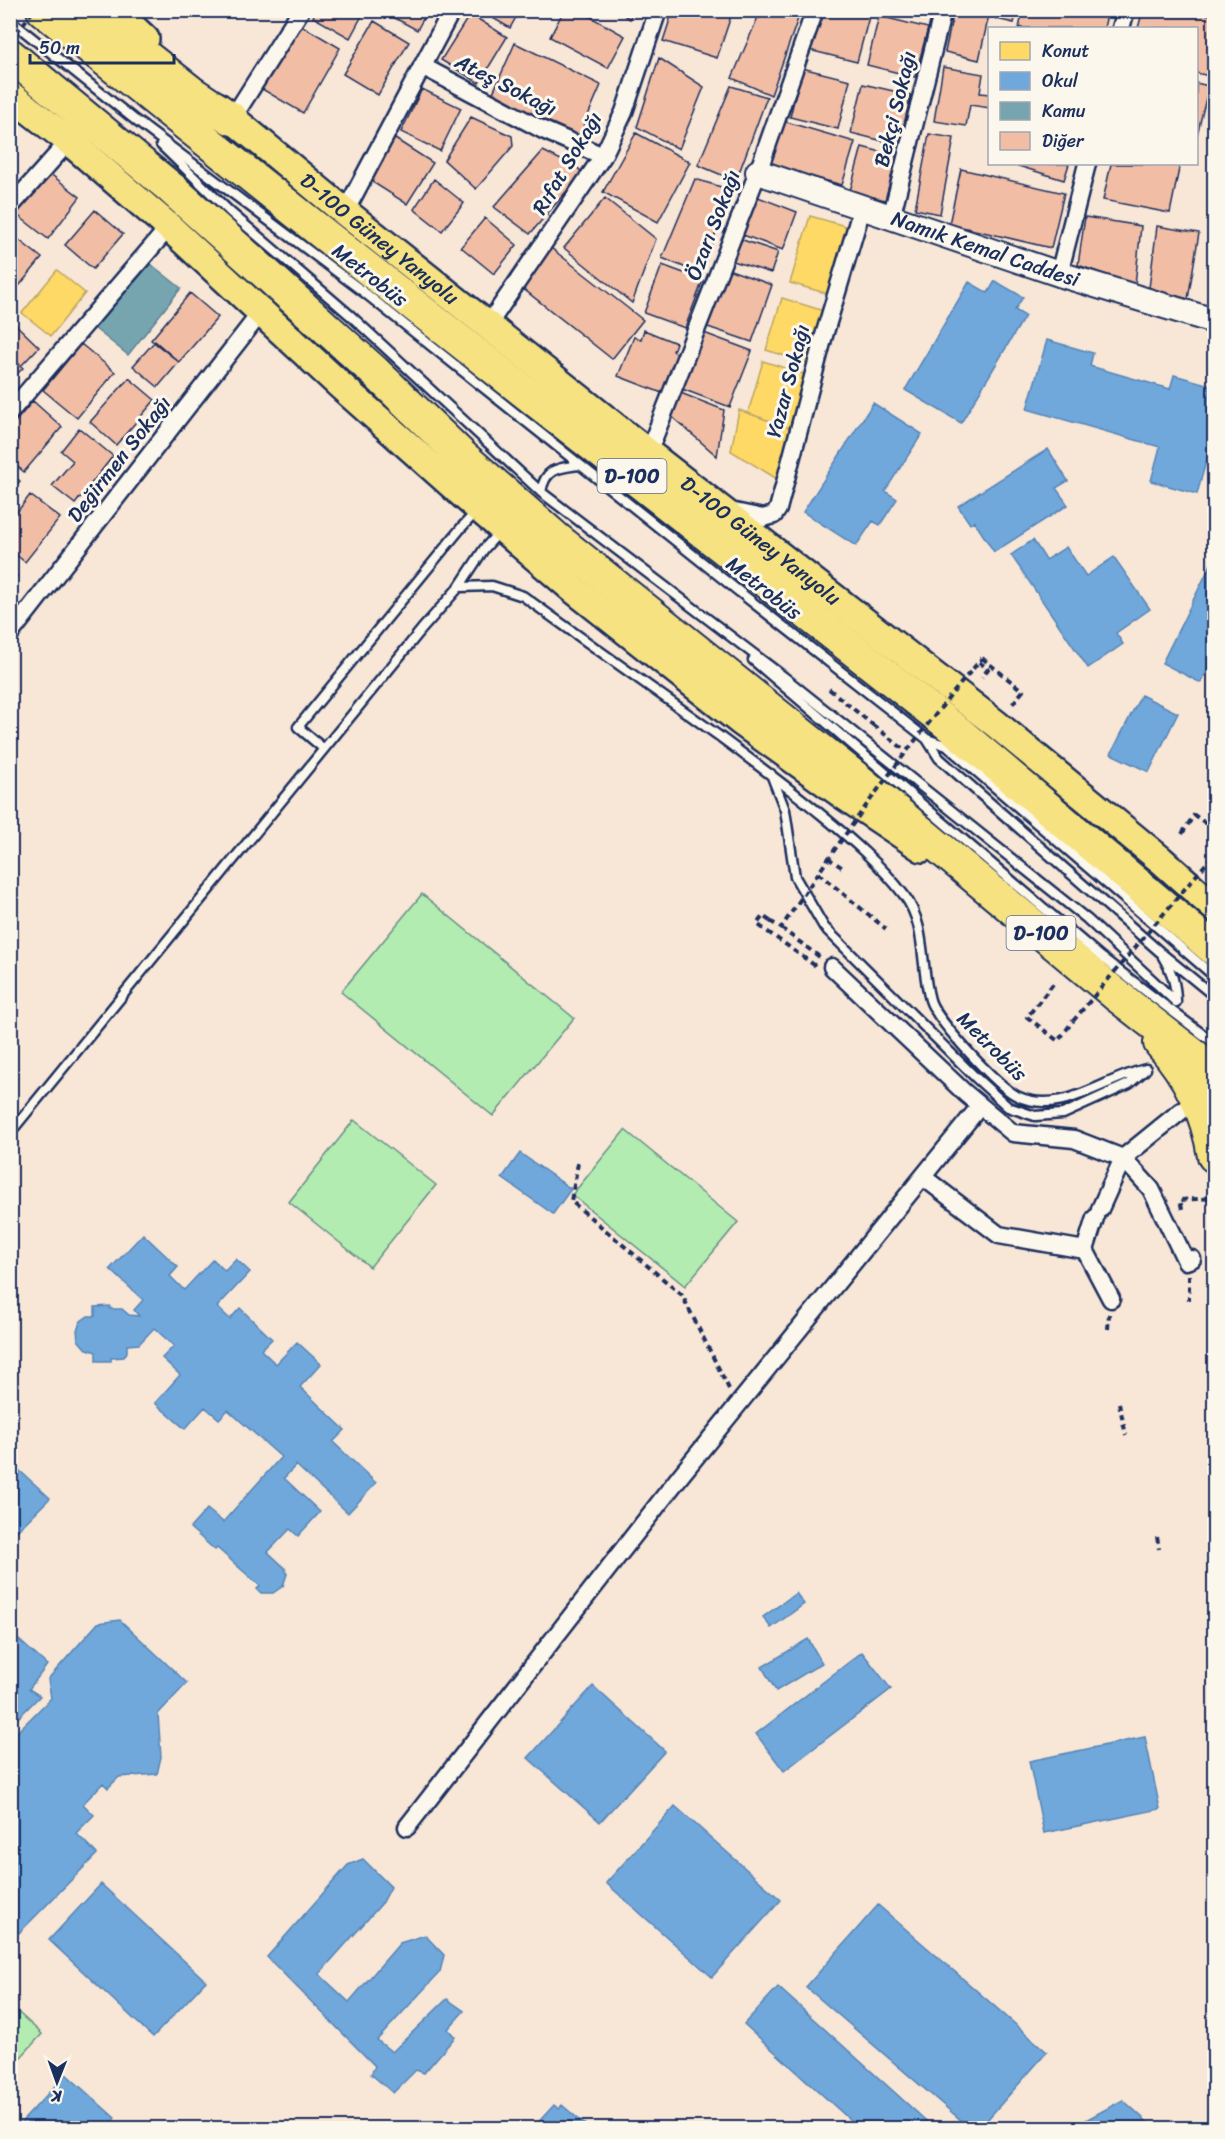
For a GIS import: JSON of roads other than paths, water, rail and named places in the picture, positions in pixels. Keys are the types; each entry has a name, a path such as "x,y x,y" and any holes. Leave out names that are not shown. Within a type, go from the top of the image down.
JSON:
{"highway":[{"name":"D-100","path":"43,10 317,229 958,732 1215,949"},
{"path":"87,10 191,92 232,119"},
{"name":"D-100","path":"10,55 171,188 375,372 461,455 557,539 856,778 1115,993 1215,1071"},
{"path":"1115,993 1182,1070 1206,1120 1215,1156"}],"main road":[{"name":"D-100 Güney Yanyolu","path":"114,10 232,119 345,212 648,453 1006,732 1215,907"},
{"path":"10,95 69,141 169,227 341,386 573,589 740,721 916,845 968,872"}],"street":[{"path":"232,119 301,10"},
{"path":"345,212 452,10"},
{"name":"Rıfat Sokağı","path":"488,325 603,156 624,112 658,10"},
{"name":"Özarı Sokağı","path":"648,453 758,172 815,10"},
{"name":"Bekçi Sokağı","path":"891,218 943,10"},
{"path":"1121,27 1126,10"},
{"name":"Ateş Sokağı","path":"422,66 543,130 603,156"},
{"path":"10,207 69,141"},
{"path":"1059,274 1087,165"},
{"name":"Namık Kemal Caddesi","path":"758,172 1059,274 1215,321"},
{"name":"Yazar Sokağı","path":"722,509 764,518 774,515 778,508 823,339 862,208"},
{"path":"10,412 169,227"},
{"name":"Değirmen Sokağı","path":"10,634 262,311"},
{"path":"832,967 980,1106 1013,1133 1074,1139 1123,1158 1151,1189 1186,1261 1192,1259"},
{"path":"407,1827 737,1406 980,1106"},
{"path":"1111,1299 1085,1250 1098,1213 1123,1158 1181,1111"},
{"path":"923,1177 999,1235 1085,1250"}],"lane":[{"name":"Metrobüs","path":"10,20 135,120 365,293 927,739 947,746 1215,976"},
{"name":"Metrobüs","path":"135,120 230,212 351,316 541,492 784,677 1087,919 1176,1002 1176,987 1172,971 1160,952"},
{"path":"541,492 543,479 549,472 579,465"},
{"path":"324,749 298,727 461,528 480,509"},
{"path":"10,1133 422,628 459,587 484,549 502,529"},
{"name":"Metrobüs","path":"459,587 492,586 523,596 771,773 864,850 906,896 919,925 930,1001 944,1025 985,1068 1015,1095 1034,1103 1060,1102 1132,1072 1146,1069 1129,1084 1063,1114 1035,1116 1008,1107 824,927 795,877 785,810 771,773"},
{"name":"Metrobüs","path":"699,614 1101,957 1215,1043"},
{"name":"Metrobüs","path":"927,739 939,758 1160,952 1215,996"}]}
